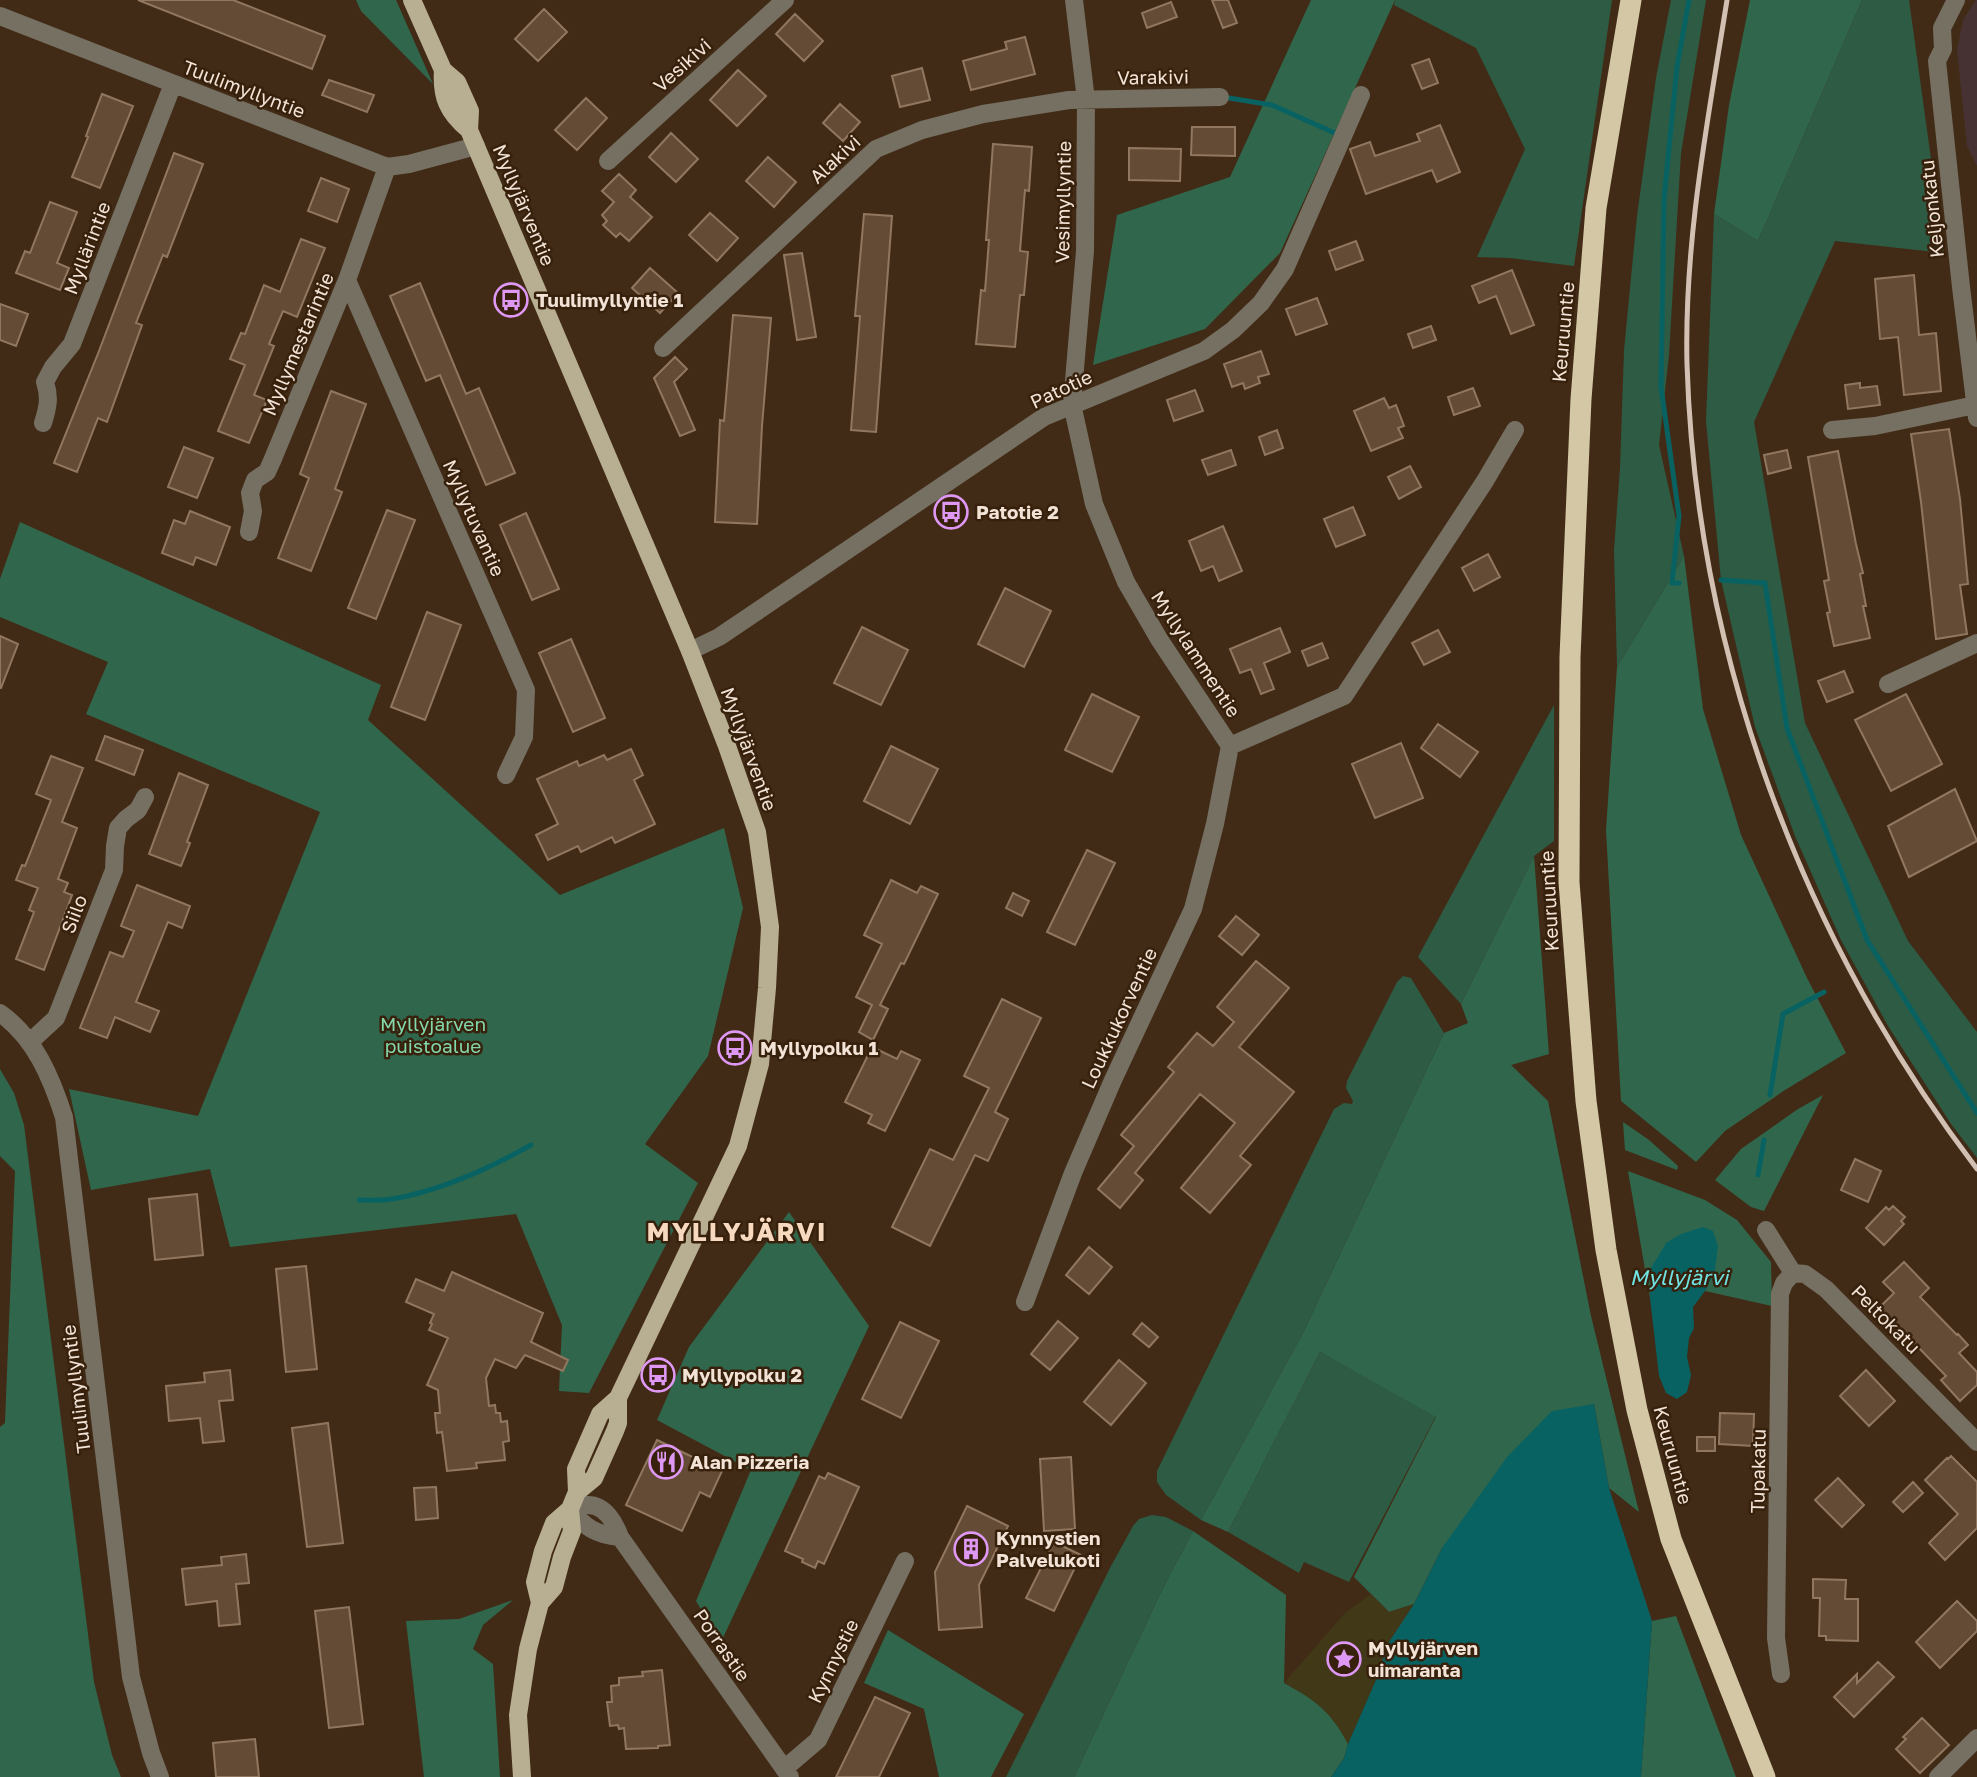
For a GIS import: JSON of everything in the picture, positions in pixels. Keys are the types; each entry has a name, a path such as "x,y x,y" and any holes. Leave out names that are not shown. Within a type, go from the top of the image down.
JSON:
{"highway":[{"name":"Keuruuntie","path":"1631,0 1597,208 1581,399 1570,657 1569,883 1586,1101 1606,1250 1637,1410 1671,1539 1765,1777"}],"main road":[{"name":"Myllyjärventie","path":"412,0 443,70 457,82 470,111 473,138 690,651 727,746 757,832 770,927 760,1064 738,1146 618,1398 600,1415 576,1469 574,1500"},
{"path":"522,1777 518,1716 528,1649 540,1603 535,1582 554,1523 574,1500"}],"street":[{"name":"Vesikivi","path":"608,161 785,0"},
{"name":"Vesimyllyntie","path":"1072,404 1085,251 1086,100 1074,0"},
{"name":"Keljonkatu","path":"1956,0 1942,28 1944,49 1937,61 1976,411"},
{"name":"Tuulimyllyntie","path":"0,16 387,167"},
{"name":"Myllärintie","path":"43,423 49,402 45,382 53,367 72,344 173,84"},
{"name":"Patotie","path":"690,651 719,637 1044,417 1204,351 1233,330 1261,303 1285,269 1361,95"},
{"name":"Varakivi","path":"1086,100 1220,97"},
{"name":"Alakivi","path":"663,348 876,149 922,130 982,114 1069,100 1086,100"},
{"path":"387,167 409,164 473,138"},
{"name":"Myllymestarintie","path":"249,532 253,511 250,493 255,480 267,472 347,280 387,167"},
{"name":"Myllytuvantie","path":"347,280 526,690 524,737 506,775"},
{"name":"Myllylammentie","path":"1072,404 1094,504 1126,582 1159,639 1230,746 1344,696 1485,481 1515,430"},
{"path":"1832,430 1976,411"},
{"path":"1888,684 1977,643"},
{"name":"Loukkukorventie","path":"1025,1302 1078,1161 1193,909 1215,824 1230,746"},
{"name":"Siilo","path":"30,1042 56,1018 114,870 118,828 138,810 145,797"},
{"name":"Tuulimyllyntie","path":"0,1013 30,1042 51,1077 64,1117 131,1677 160,1777"},
{"path":"1766,1230 1793,1273"},
{"name":"Peltokatu","path":"1793,1273 1805,1274 1826,1289 1977,1442"},
{"name":"Tupakatu","path":"1782,1674 1776,1638 1780,1294 1784,1283 1793,1273"},
{"name":"Porrastie","path":"574,1500 583,1525 607,1536 620,1537 787,1773"},
{"name":"Kynnystie","path":"787,1773 818,1740 905,1561"},
{"path":"1938,1777 1977,1738"}],"shaded area":[{"path":"1976,0 1977,166 1967,146 1957,50 1963,20"}],"green space":[{"path":"356,0 396,0 433,84 361,11"},
{"path":"1311,0 1395,0 1280,253 1205,329 1093,365 1117,215 1230,177"},
{"path":"1395,0 1612,0 1574,266 1477,257 1525,149 1476,48 1394,5"},
{"path":"1671,0 1706,0 1681,153 1669,355 1659,445 1684,556 1617,667 1614,550 1624,350 1637,216 1656,78"},
{"path":"1750,0 1862,0 1758,241 1714,214 1729,105"},
{"path":"1862,0 1909,0 1944,253 1835,241 1754,422 1805,723 1908,941 1977,1032 1977,1158 1951,1124 1888,1026 1841,940 1795,836 1755,727 1721,580 1706,421 1714,214 1758,241"},
{"name":"Myllyjärven puistoalue","path":"20,522 381,685 368,720 560,895 724,828 743,908 708,1056 645,1144 698,1183 589,1393 559,1391 562,1325 516,1214 230,1247 210,1169 91,1190 69,1089 198,1116 320,812 86,714 108,662 0,617 0,579"},
{"path":"1684,556 1703,709 1741,835 1807,978 1846,1053 1725,1131 1696,1162 1621,1101 1606,830 1617,667"},
{"path":"1554,705 1554,841 1534,856 1461,1004 1418,957"},
{"path":"1534,856 1549,1054 1511,1065 1548,1101 1591,1316 1639,1512 1609,1488 1594,1404 1442,1548 1414,1604 1389,1612 1354,1577 1436,1417 1320,1352 1228,1532 1201,1520 1304,1331 1444,1033 1468,1023 1461,1004"},
{"path":"1403,976 1411,978 1444,1033 1304,1331 1201,1520 1166,1495 1157,1482 1157,1471 1334,1109 1344,1103 1352,1104 1346,1088 1347,1081 1397,982"},
{"path":"0,1069 14,1093 24,1125 94,1682 112,1755 121,1777 0,1777 0,1427 5,1423 15,1171 0,1156"},
{"path":"1823,1095 1764,1211 1751,1207 1715,1180 1741,1149"},
{"path":"1623,1122 1649,1140 1678,1166 1677,1170 1625,1150"},
{"path":"1628,1171 1705,1200 1737,1220 1771,1262 1772,1306 1705,1291 1715,1270 1651,1268 1650,1298"},
{"path":"789,1212 869,1326 721,1642 696,1601 751,1470 657,1420 689,1347"},
{"path":"1320,1352 1436,1416 1349,1582 1304,1562 1299,1573 1228,1532"},
{"path":"1152,1515 1166,1517 1193,1531 1163,1588 1074,1777 1006,1777 1133,1526 1139,1519"},
{"path":"1193,1531 1286,1595 1284,1683 1321,1708 1335,1723 1348,1744 1344,1758 1331,1777 1074,1777 1163,1588"},
{"path":"513,1600 483,1625 473,1649 493,1664 500,1777 424,1777 406,1621 459,1619"},
{"path":"1676,1616 1736,1777 1641,1777 1652,1621"},
{"path":"888,1630 1024,1714 991,1777 939,1777 924,1709 864,1683"}],"sand":[{"name":"Myllyjärven uimaranta","path":"1371,1594 1389,1612 1414,1604 1387,1645 1379,1673 1348,1744 1322,1708 1284,1683 1345,1613"}],"water":[{"name":"Myllyjärvi","path":"1703,1227 1713,1231 1718,1246 1715,1270 1705,1291 1693,1307 1694,1328 1689,1338 1687,1357 1691,1375 1687,1392 1677,1399 1666,1393 1659,1376 1650,1298 1651,1268 1666,1243 1681,1234"},
{"path":"1594,1404 1609,1488 1652,1621 1641,1777 1331,1777 1344,1758 1379,1673 1387,1645 1414,1604 1442,1548 1507,1457 1552,1411"}],"building":[{"path":"138,0 233,0 325,36 312,69"},
{"path":"1212,0 1228,0 1237,23 1223,28"},
{"path":"1171,2 1177,17 1147,28 1142,13"},
{"path":"544,9 567,32 538,61 515,39"},
{"path":"795,14 823,41 804,61 776,34"},
{"path":"1025,37 1035,74 971,90 963,61 1007,49 1005,42"},
{"path":"1429,59 1438,83 1422,89 1412,65"},
{"path":"922,68 930,100 900,107 892,76"},
{"path":"738,70 766,96 737,126 710,100"},
{"path":"329,80 374,95 367,112 322,95"},
{"path":"102,94 133,106 100,188 72,177"},
{"path":"586,98 607,118 577,150 555,130"},
{"path":"840,104 860,122 843,141 823,123"},
{"path":"1440,125 1460,172 1437,182 1432,170 1366,194 1350,149 1370,142 1375,156 1420,141 1417,134"},
{"path":"1192,127 1235,127 1235,156 1191,155"},
{"path":"671,133 698,159 676,182 649,157"},
{"path":"993,144 1032,147 1020,251 1028,252 1015,347 976,344 981,290 985,291"},
{"path":"1129,148 1181,149 1180,181 1129,180"},
{"path":"174,153 203,164 167,257 163,255 136,323 142,325 107,422 98,418 77,472 54,463"},
{"path":"768,157 796,182 774,207 746,181"},
{"path":"619,174 636,190 630,197 652,217 629,241 620,233 616,237 603,225 607,221 602,215 614,202 602,191"},
{"path":"321,178 349,189 337,222 308,211"},
{"path":"50,202 77,212 57,263 69,268 60,290 16,273 25,251 30,253"},
{"path":"710,213 738,238 717,261 689,235"},
{"path":"864,214 892,216 876,432 851,430 860,316 855,316"},
{"path":"301,239 325,248 297,317 283,311 269,344 274,346 254,395 267,400 249,443 218,431 245,365 230,359 241,333 245,334 264,285 280,292"},
{"path":"1356,241 1363,260 1336,270 1329,251"},
{"path":"802,253 816,337 797,340 784,255"},
{"path":"650,268 678,293 660,313 632,288"},
{"path":"1512,270 1534,325 1511,334 1496,296 1479,303 1472,286"},
{"path":"1914,275 1919,335 1936,333 1941,391 1904,395 1898,337 1880,339 1875,279"},
{"path":"420,283 466,394 479,388 515,473 486,485 440,375 426,381 390,296"},
{"path":"1317,298 1327,324 1296,335 1286,309"},
{"path":"0,304 28,314 16,346 0,340"},
{"path":"733,315 771,318 757,524 715,522 720,420 724,421"},
{"path":"1431,326 1436,340 1413,348 1408,334"},
{"path":"1261,351 1269,374 1258,377 1260,383 1245,389 1243,383 1232,387 1224,364"},
{"path":"675,357 687,369 674,382 695,430 680,436 654,378"},
{"path":"1860,383 1860,388 1877,386 1880,405 1848,409 1845,385"},
{"path":"1473,388 1480,406 1454,415 1448,397"},
{"path":"1195,390 1203,411 1174,421 1167,400"},
{"path":"331,391 366,404 335,489 342,492 311,571 278,558 309,478 300,474"},
{"path":"1384,398 1389,408 1396,405 1404,426 1398,428 1403,438 1371,451 1354,411"},
{"path":"1949,429 1960,499 1968,584 1960,585 1967,634 1936,639 1911,434"},
{"path":"1277,430 1283,448 1265,455 1259,437"},
{"path":"184,447 213,458 197,498 168,487"},
{"path":"1231,450 1236,465 1208,475 1202,460"},
{"path":"1787,450 1791,468 1768,474 1764,455"},
{"path":"1838,451 1863,573 1860,574 1866,606 1863,606 1870,638 1834,646 1824,581 1829,580 1808,457"},
{"path":"1410,466 1421,487 1399,499 1388,477"},
{"path":"1353,507 1365,535 1336,547 1324,519"},
{"path":"387,510 415,520 376,619 348,608"},
{"path":"190,511 230,527 216,565 196,557 193,565 162,553 174,520 185,524"},
{"path":"526,513 559,589 532,600 500,525"},
{"path":"1223,526 1242,571 1219,581 1213,566 1201,571 1189,541"},
{"path":"1488,554 1500,577 1474,591 1462,568"},
{"path":"1005,588 1051,611 1024,667 978,644"},
{"path":"427,612 461,625 425,720 391,707"},
{"path":"862,627 908,650 881,705 834,683"},
{"path":"1280,628 1290,652 1264,663 1274,689 1261,694 1251,669 1240,673 1230,649"},
{"path":"1438,630 1450,652 1424,665 1412,643"},
{"path":"0,636 18,644 1,688 0,688"},
{"path":"571,639 605,718 573,732 539,653"},
{"path":"1322,643 1328,658 1308,666 1302,651"},
{"path":"1844,671 1853,692 1827,702 1818,681"},
{"path":"1092,694 1139,717 1112,772 1065,750"},
{"path":"1906,694 1942,764 1891,791 1855,720"},
{"path":"1438,724 1478,752 1460,777 1421,748"},
{"path":"105,736 143,750 134,775 96,760"},
{"path":"1401,743 1423,798 1375,818 1352,764"},
{"path":"891,746 938,769 910,824 864,801"},
{"path":"631,749 643,775 634,780 655,824 615,843 612,837 581,852 578,846 548,860 536,835 558,824 537,779 577,761 579,766 604,755 607,760"},
{"path":"51,756 83,768 62,822 77,828 58,879 68,883 64,892 72,895 44,970 16,959 34,912 29,910 38,888 16,880 22,865 25,866 51,800 36,794"},
{"path":"179,773 208,785 181,866 149,854"},
{"path":"1955,789 1977,841 1909,877 1888,826"},
{"path":"1087,850 1115,863 1075,945 1047,932"},
{"path":"891,880 917,893 921,886 938,894 904,964 901,963 880,1005 888,1009 873,1040 859,1032 872,1005 856,997 882,944 864,935"},
{"path":"137,885 190,906 182,928 168,922 136,1002 159,1011 150,1032 115,1017 107,1038 80,1028 110,952 123,957 134,931 121,926"},
{"path":"1013,893 1029,901 1022,916 1006,908"},
{"path":"1236,916 1259,935 1242,955 1219,936"},
{"path":"1256,961 1289,988 1239,1047 1294,1092 1240,1156 1251,1165 1210,1213 1181,1188 1235,1123 1200,1094 1135,1173 1143,1180 1120,1208 1098,1189 1134,1146 1121,1135 1174,1072 1168,1067 1197,1033 1213,1046 1234,1022 1217,1007"},
{"path":"1002,999 1041,1018 995,1112 1008,1119 988,1161 975,1155 930,1246 892,1227 930,1149 953,1160 989,1088 964,1076"},
{"path":"872,1047 897,1059 901,1051 920,1060 885,1131 868,1123 872,1115 845,1102"},
{"path":"1855,1159 1881,1171 1868,1202 1841,1190"},
{"path":"197,1194 203,1255 155,1260 149,1199"},
{"path":"1893,1206 1905,1217 1901,1221 1904,1224 1884,1245 1866,1228 1886,1207 1889,1210"},
{"path":"1089,1247 1112,1267 1089,1294 1066,1275"},
{"path":"1904,1262 1929,1288 1920,1297 1968,1345 1959,1353 1977,1372 1977,1385 1960,1401 1941,1380 1946,1376 1893,1321 1891,1324 1877,1310 1894,1293 1883,1282"},
{"path":"306,1266 317,1369 286,1372 276,1269"},
{"path":"452,1272 543,1313 531,1342 568,1360 563,1371 525,1355 516,1368 495,1359 486,1378 489,1406 495,1405 501,1422 507,1421 509,1441 503,1442 505,1460 476,1463 477,1468 447,1471 442,1432 437,1433 435,1413 440,1413 438,1390 427,1385 448,1338 429,1330 434,1314 406,1302 416,1279 444,1291"},
{"path":"1058,1321 1078,1338 1050,1370 1031,1354"},
{"path":"900,1322 939,1341 901,1418 862,1399"},
{"path":"1142,1323 1158,1337 1149,1347 1133,1334"},
{"path":"1119,1360 1146,1383 1111,1425 1084,1402"},
{"path":"230,1370 233,1400 219,1401 224,1441 203,1443 200,1418 169,1421 166,1386 205,1382 204,1373"},
{"path":"1866,1370 1895,1401 1869,1426 1840,1396"},
{"path":"1720,1413 1754,1414 1753,1446 1719,1444"},
{"path":"328,1423 343,1543 307,1547 292,1428"},
{"path":"1697,1437 1715,1437 1715,1451 1697,1451"},
{"path":"657,1440 722,1471 710,1497 700,1492 682,1531 626,1505"},
{"path":"1951,1456 1977,1482 1977,1528 1945,1560 1929,1543 1958,1514 1925,1480"},
{"path":"1071,1457 1075,1529 1044,1531 1040,1459"},
{"path":"828,1473 859,1487 824,1564 818,1561 815,1568 785,1551 819,1476 825,1479"},
{"path":"1838,1478 1864,1505 1842,1527 1815,1500"},
{"path":"1913,1482 1923,1493 1903,1512 1893,1502"},
{"path":"436,1487 438,1518 416,1520 414,1488"},
{"name":"Kynnystien Palvelukoti","path":"967,1506 1008,1526 979,1585 982,1627 939,1630 935,1572"},
{"path":"1054,1542 1081,1555 1054,1611 1026,1598"},
{"path":"246,1554 249,1583 236,1584 240,1624 219,1626 217,1601 186,1605 182,1569 222,1565 221,1557"},
{"path":"1813,1579 1846,1580 1845,1599 1858,1599 1858,1641 1826,1640 1826,1636 1819,1636 1820,1598 1813,1598"},
{"path":"1957,1601 1977,1621 1977,1631 1940,1668 1916,1642"},
{"path":"349,1607 363,1724 329,1728 315,1611"},
{"path":"1878,1662 1894,1677 1854,1717 1834,1697 1857,1674 1857,1683"},
{"path":"662,1670 670,1745 626,1749 624,1728 619,1729 618,1725 610,1726 607,1702 612,1702 611,1686 619,1685 619,1678 643,1676 642,1672"},
{"path":"875,1697 910,1713 879,1777 836,1777"},
{"path":"1922,1718 1949,1745 1920,1773 1896,1749 1906,1739 1903,1737"},
{"path":"255,1739 259,1777 216,1777 213,1743"}],"waterway":[{"path":"1679,583 1672,583 1679,516 1661,387 1664,199 1677,67 1689,0"},
{"path":"1223,97 1272,105 1337,134"},
{"path":"1721,580 1765,583 1787,728 1867,940 1977,1113"},
{"path":"1770,1095 1783,1014 1824,992"},
{"path":"1758,1175 1764,1140"},
{"path":"359,1200 388,1200 428,1190 481,1170 531,1145"}],"railway":[{"path":"1727,0 1693,226 1687,318 1687,364 1695,472 1712,580 1737,686 1770,789 1811,890 1859,987 1915,1080 1977,1169"}],"place":[{"name":"Tuulimyllyntie 1","path":"511,300"},
{"name":"Patotie 2","path":"951,512"},
{"name":"Myllypolku 1","path":"735,1048"},
{"name":"Myllypolku 2","path":"658,1375"},
{"name":"Alan Pizzeria","path":"666,1462"},
{"name":"Kynnystien Palvelukoti","path":"971,1549"},
{"name":"Myllyjärven uimaranta","path":"1344,1659"}],"district":[{"name":"MYLLYJÄRVI","path":"737,1232"}]}
